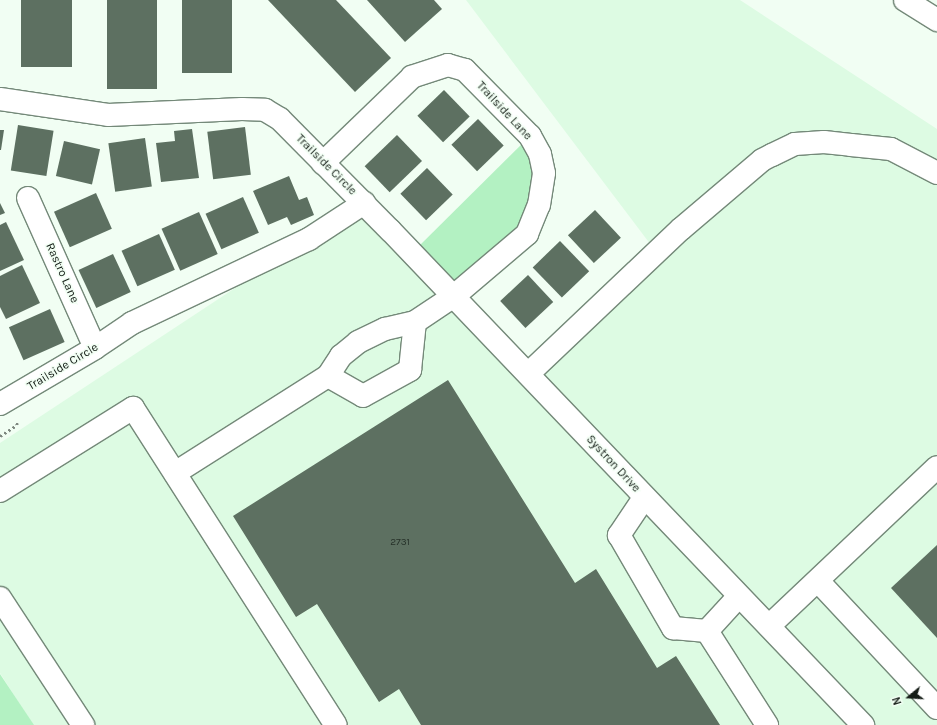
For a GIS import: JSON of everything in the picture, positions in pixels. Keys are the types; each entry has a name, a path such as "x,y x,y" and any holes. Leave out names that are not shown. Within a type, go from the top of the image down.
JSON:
{"street":[{"path":"904,0 937,20"},
{"name":"Trailside Lane","path":"323,163 412,77 448,65 465,70 530,136 540,154 544,173 540,206 527,234 454,296 415,322"},
{"name":"Trailside Circle","path":"0,99 108,115 242,108 265,110 280,119 364,203 308,239 132,323 95,348 0,404"},
{"path":"528,374 682,229 762,160 772,155 795,144 824,142 858,145 892,149 937,173"},
{"name":"Rastro Lane","path":"28,198 95,348"},
{"name":"Systron Drive","path":"364,203 454,296 644,498 863,725"},
{"path":"175,473 328,376 341,356 358,342 385,329 415,322 410,370 364,396 328,376"},
{"path":"0,491 133,408 336,725"},
{"path":"769,626 937,467"},
{"path":"644,498 619,535 673,628 707,630 740,596"},
{"path":"818,580 937,708"},
{"path":"0,598 83,725"},
{"path":"707,630 768,725"}],"shaded area":[{"path":"466,0 740,0 937,129 937,725 863,725 528,374 657,253"},
{"path":"364,203 858,725 33,725 0,673 0,443"}],"green space":[{"path":"530,136 539,205 454,296 412,253"},
{"path":"0,674 34,725 0,725"}],"building":[{"path":"21,0 72,0 72,67 21,67"},
{"path":"107,0 157,0 157,89 107,89"},
{"path":"182,0 232,0 232,73 182,73"},
{"path":"268,0 336,0 391,58 355,92"},
{"path":"367,0 434,0 442,9 405,42"},
{"path":"444,90 470,117 443,142 417,116"},
{"path":"478,119 504,146 477,171 451,145"},
{"path":"18,125 54,131 46,176 11,170"},
{"path":"245,127 251,175 213,179 207,132"},
{"path":"192,129 199,178 161,182 156,143 175,141 174,131"},
{"path":"0,130 4,130 1,150 0,150"},
{"path":"397,135 422,161 390,192 365,166"},
{"path":"145,138 152,187 115,192 108,143"},
{"path":"64,141 100,149 92,184 56,176"},
{"path":"427,168 453,195 426,220 400,194"},
{"path":"289,176 299,200 307,197 314,215 291,225 287,217 268,225 253,191"},
{"path":"96,193 112,229 70,247 54,212"},
{"path":"243,197 259,233 221,249 206,214"},
{"path":"0,203 5,213 0,215"},
{"path":"595,210 621,238 594,263 568,235"},
{"path":"199,212 218,254 180,271 162,229"},
{"path":"6,222 24,260 0,271 0,225"},
{"path":"159,234 175,270 137,286 122,251"},
{"path":"560,241 589,271 562,298 533,267"},
{"path":"113,254 131,292 96,308 79,270"},
{"path":"22,265 40,303 6,319 0,307 0,276"},
{"path":"528,275 553,302 525,328 500,301"},
{"path":"50,309 65,342 24,360 9,327"},
{"path":"448,380 575,583 596,569 657,668 676,656 720,725 421,725 399,689 379,702 317,604 296,617 233,516"},
{"path":"937,545 937,638 891,588"}]}
